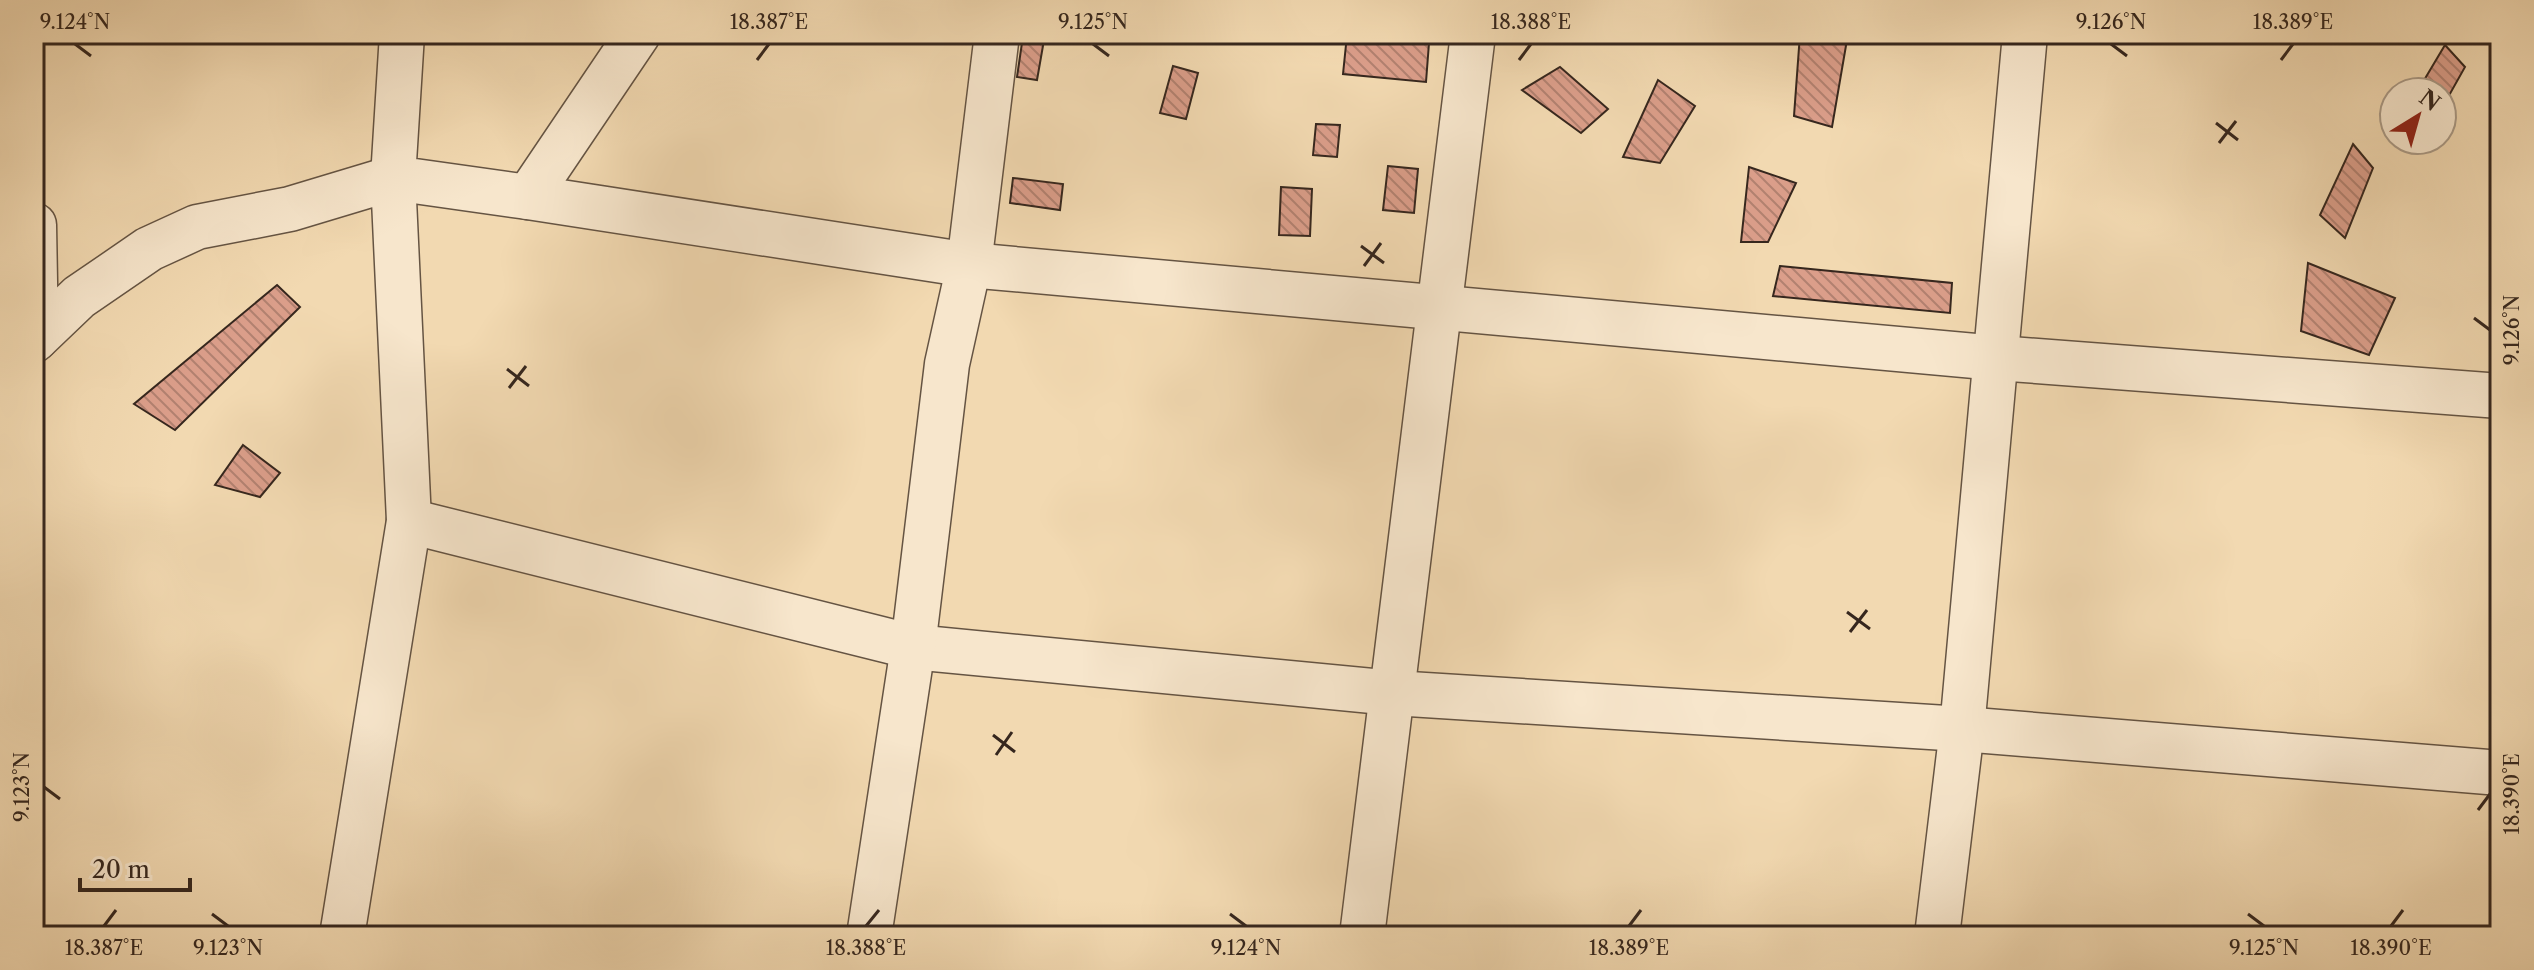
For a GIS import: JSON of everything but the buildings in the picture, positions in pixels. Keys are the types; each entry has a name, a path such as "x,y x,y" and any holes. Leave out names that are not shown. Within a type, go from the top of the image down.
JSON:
{"street":[{"path":"342,936 409,521 393,178 402,34"},
{"path":"528,197 638,34"},
{"path":"869,936 913,647 947,364 969,265 997,34"},
{"path":"1362,936 1473,34"},
{"path":"1937,936 1962,729 2025,34"},
{"path":"35,339 79,297 149,249 197,227 290,209 393,178 969,265 1997,358 2500,396"},
{"path":"34,225 35,339"},
{"path":"409,521 913,647 1393,693 1962,729 2500,773"}]}
